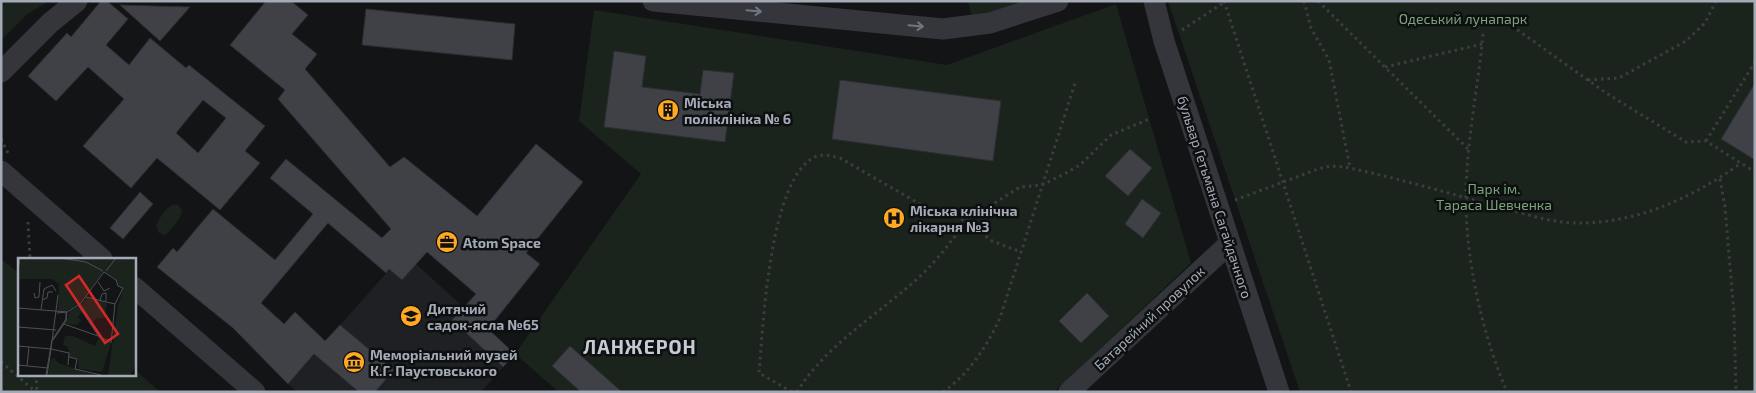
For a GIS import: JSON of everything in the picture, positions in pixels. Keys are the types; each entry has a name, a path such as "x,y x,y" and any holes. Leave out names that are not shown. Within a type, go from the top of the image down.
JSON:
{"street":[{"path":"1,72 50,22 77,1"},
{"path":"653,1 943,29 990,23 1058,1"},
{"name":"бульвар Гетьмана Сагайдачного","path":"1154,1 1164,41 1279,392"},
{"path":"1,170 27,195 101,258"},
{"name":"Батарейний провулок","path":"1069,392 1229,244"},
{"path":"135,288 255,392"}],"path":[{"path":"1304,1 1311,28 1329,60 1350,168"},
{"path":"1318,1 1469,150"},
{"path":"1587,80 1620,78 1686,41 1705,23 1716,1"},
{"path":"1164,41 1224,2 1351,392"},
{"path":"1512,26 1587,80 1686,142 1706,141 1755,172"},
{"path":"1482,34 1469,150 1466,198 1469,242 1478,294 1489,342 1506,392"},
{"path":"1384,67 1482,44"},
{"path":"1706,141 1755,62"},
{"path":"943,392 968,368 989,341 1000,318 1076,80"},
{"path":"797,392 806,377 836,347 918,279 944,251 966,221 1020,187 1042,185 1080,165 1111,134 1149,119"},
{"path":"792,392 759,373 770,256 777,223 792,187 807,164 821,156 840,158 925,206 966,221 992,241 1021,252"},
{"path":"1218,207 1283,181 1330,166 1350,168 1557,222 1604,222 1666,206 1720,178 1741,164"},
{"path":"1720,178 1725,207 1734,314 1736,392"},
{"path":"27,195 30,258"},
{"path":"1,362 36,392"},
{"path":"36,376 36,392"}],"shaded area":[{"name":"Дитячий садок-ясла №65","path":"404,253 515,354 481,392 297,392 288,384"}],"green space":[{"path":"1,1 49,1 26,15 1,40"},
{"path":"968,1 1030,1 973,21"},
{"name":"Парк ім. Тараса Шевченка","path":"1168,1 1755,1 1755,392 1300,392"},
{"name":"Міська клінічна лікарня №3","path":"1116,4 1191,263 1054,392 559,392 515,354 641,174 579,121 594,10 947,65"},
{"path":"177,204 182,210 178,221 165,235 159,233 156,226 162,215 167,209"},
{"path":"1,259 18,272 18,376 135,376 135,370 160,392 1,392"}],"building":[{"path":"101,1 107,1 128,19 106,45 129,65 150,38 186,68 189,65 265,126 245,151 260,163 220,210 157,158 131,188 83,146 124,99 88,67 56,101 28,76 67,33 71,37","holes":["203,100 226,118 198,153 176,133"]},
{"path":"266,1 291,1 308,15 292,34 317,54 305,69 390,167 404,157 477,216 536,144 583,182 526,253 540,264 488,329 515,354 503,367 452,320 476,294 427,252 402,280 389,269 386,273 328,223 261,303 284,324 295,312 325,341 340,325 394,370 375,392 359,392 314,354 288,384 233,328 157,267 173,248 177,252 213,209 275,260 313,214 270,178 286,159 382,238 391,229 278,99 285,90 230,45"},
{"path":"120,5 190,7 160,41"},
{"path":"366,9 515,24 512,60 362,45"},
{"name":"Міська поліклініка № 6","path":"614,51 646,56 642,87 700,94 703,70 734,73 725,142 604,127"},
{"path":"840,80 1001,101 993,161 832,139"},
{"path":"1755,83 1755,160 1721,139"},
{"path":"1130,149 1152,168 1128,196 1105,176"},
{"path":"140,192 153,204 123,239 110,228"},
{"path":"1142,199 1161,213 1143,238 1125,224"},
{"path":"1087,293 1109,316 1081,343 1059,321"},
{"path":"570,346 622,392 581,392 552,366"}],"place":[{"name":"Міська поліклініка № 6","path":"668,110"},
{"name":"Міська клінічна лікарня №3","path":"894,218"},
{"name":"Atom Space","path":"447,242"},
{"name":"Дитячий садок-ясла №65","path":"411,316"},
{"name":"Меморіальний музей К.Г. Паустовського","path":"354,362"}],"district":[{"name":"ЛАНЖЕРОН","path":"640,346"}],"park label":[{"name":"Одеський лунапарк","path":"1463,18"}]}
